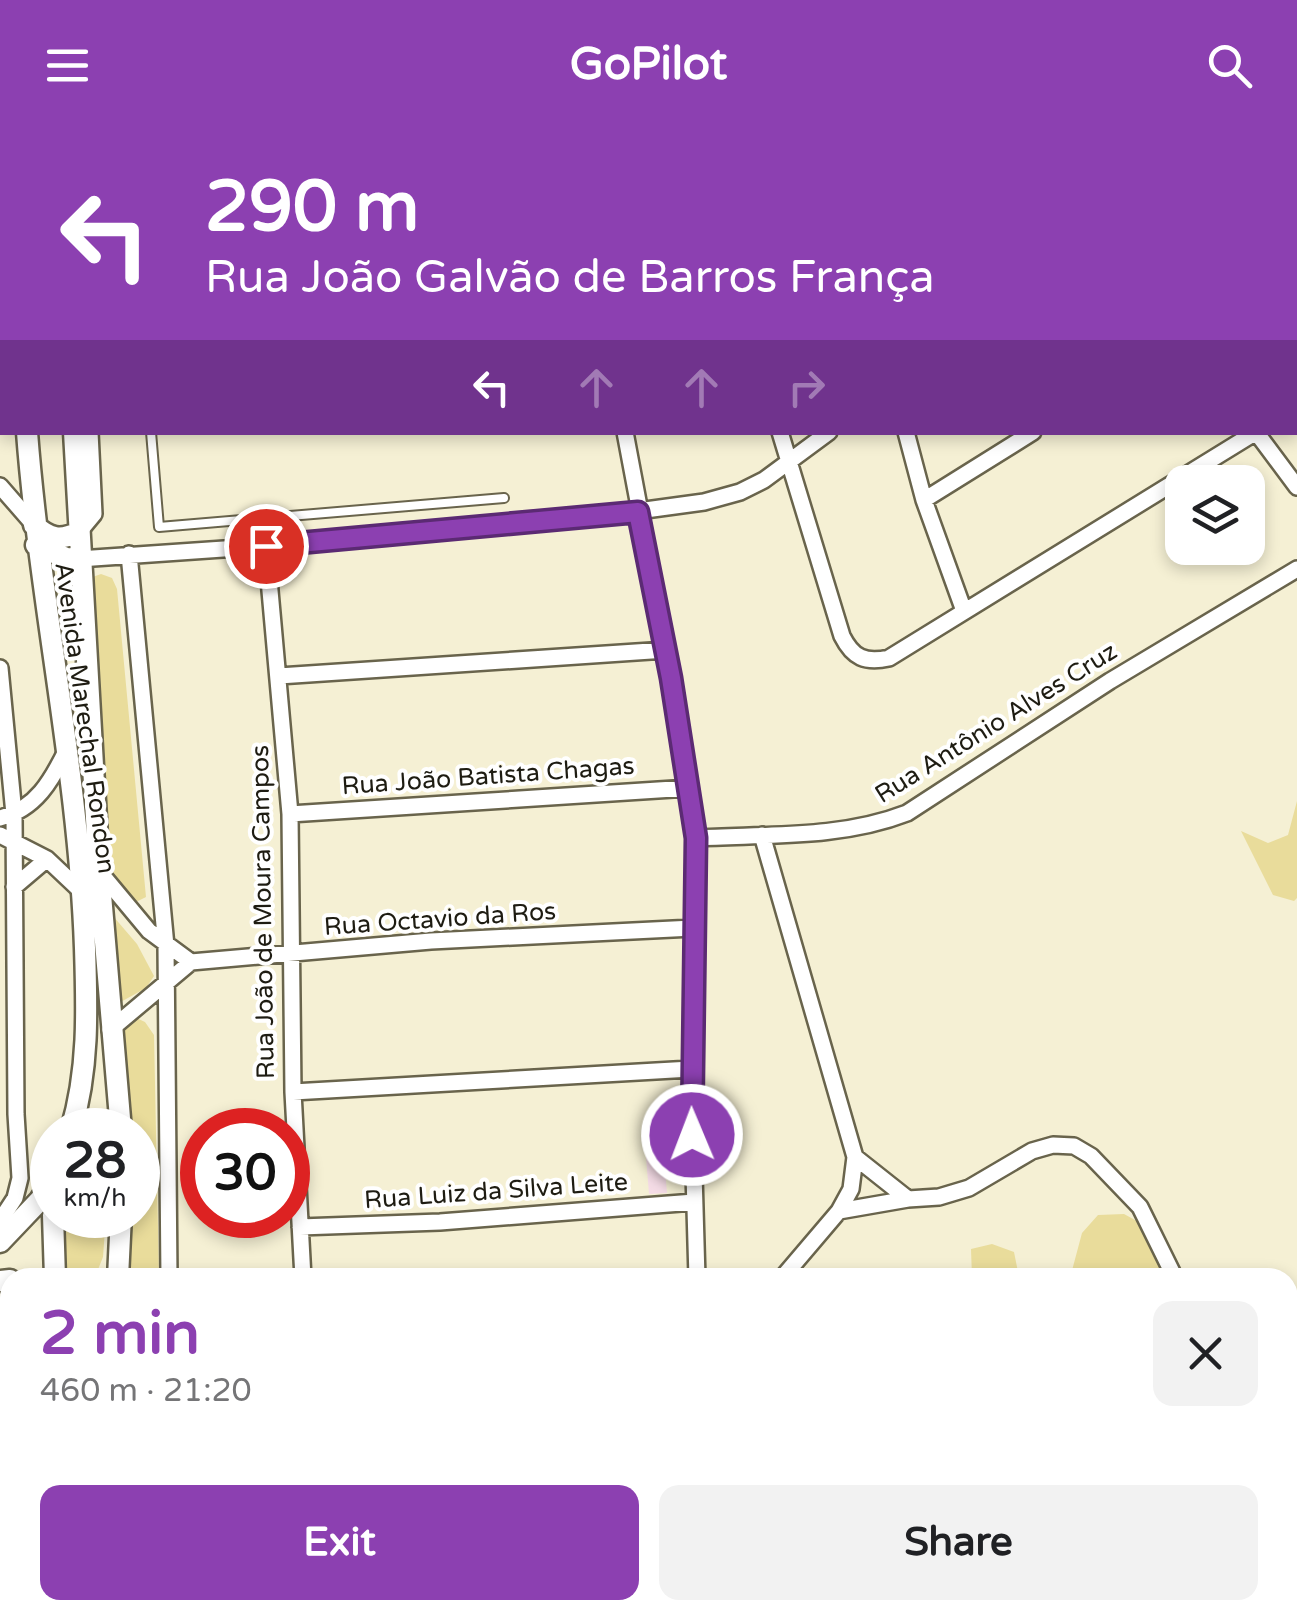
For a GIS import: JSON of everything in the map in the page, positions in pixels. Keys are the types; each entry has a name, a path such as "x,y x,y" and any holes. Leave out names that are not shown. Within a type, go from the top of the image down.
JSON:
{"main road":[{"name":"Avenida Marechal Rondon","path":"26,435 35,535 68,745 83,894 88,1030 76,1108"},
{"name":"Avenida Marechal Rondon","path":"81,436 79,559 119,1108"},
{"path":"35,535 66,538 79,532"},
{"path":"35,535 66,558 79,559"},
{"path":"0,1242 30,1210"},
{"path":"53,1238 54,1268"},
{"path":"119,1268 120,1238"},
{"path":"114,1268 120,1252"}],"street":[{"path":"625,435 696,838 691,1069 697,1268"},
{"path":"781,435 842,636 859,658 874,662 890,658 1251,435"},
{"path":"79,559 266,546 638,512 704,502 740,492 825,435"},
{"path":"907,435 924,500 964,611"},
{"path":"924,500 1028,435"},
{"path":"1258,435 1297,487"},
{"path":"0,486 35,535"},
{"name":"Rua João de Moura Campos","path":"266,546 290,814 294,1108"},
{"path":"129,554 166,946 169,1268"},
{"name":"Rua Antônio Alves Cruz","path":"696,838 842,831 876,825 906,812 1110,681 1297,569"},
{"path":"279,676 666,650"},
{"path":"0,668 8,754 7,838 14,887 20,1178 16,1198 0,1220"},
{"path":"7,816 42,792 68,745"},
{"path":"8,754 19,776 42,792"},
{"name":"Rua João Batista Chagas","path":"290,814 689,788"},
{"path":"762,834 856,1157 851,1189 839,1211 791,1268"},
{"path":"7,838 47,859 83,894"},
{"path":"14,887 47,859"},
{"path":"99,871 166,946 190,962 110,1030"},
{"path":"131,909 144,910 152,904 160,887"},
{"name":"Rua Octavio da Ros","path":"190,962 430,942 693,928"},
{"path":"293,1092 691,1069"},
{"path":"839,1211 940,1197 969,1188 1032,1151 1053,1145 1074,1146 1091,1156 1140,1207 1170,1268"},
{"path":"856,1157 908,1199"},
{"name":"Rua Luiz da Silva Leite","path":"310,1226 440,1222 694,1202"},
{"name":"Rua João de Moura Campos","path":"301,1238 302,1268"}],"lane":[{"path":"151,435 159,527 504,498"}],"shaded area":[{"path":"101,574 112,578 117,589 146,897 136,902 117,882 106,855 87,579"},
{"path":"1297,801 1294,901 1273,895 1241,831 1268,843 1288,835"},
{"path":"113,916 137,944 154,976 146,988 117,1004"},
{"path":"132,1016 145,1022 154,1035 156,1108 124,1108 118,1028"},
{"path":"664,1156 667,1193 649,1194 646,1157"},
{"path":"1124,1214 1146,1226 1172,1268 1073,1268 1082,1233 1098,1215"},
{"path":"63,1238 104,1238 99,1268 66,1268"},
{"path":"125,1238 158,1238 159,1268 128,1268"},
{"path":"992,1244 1014,1252 1017,1268 972,1268 971,1249"}],"route":[{"path":"266,546 638,512 671,678 696,838 692,1135"}]}
